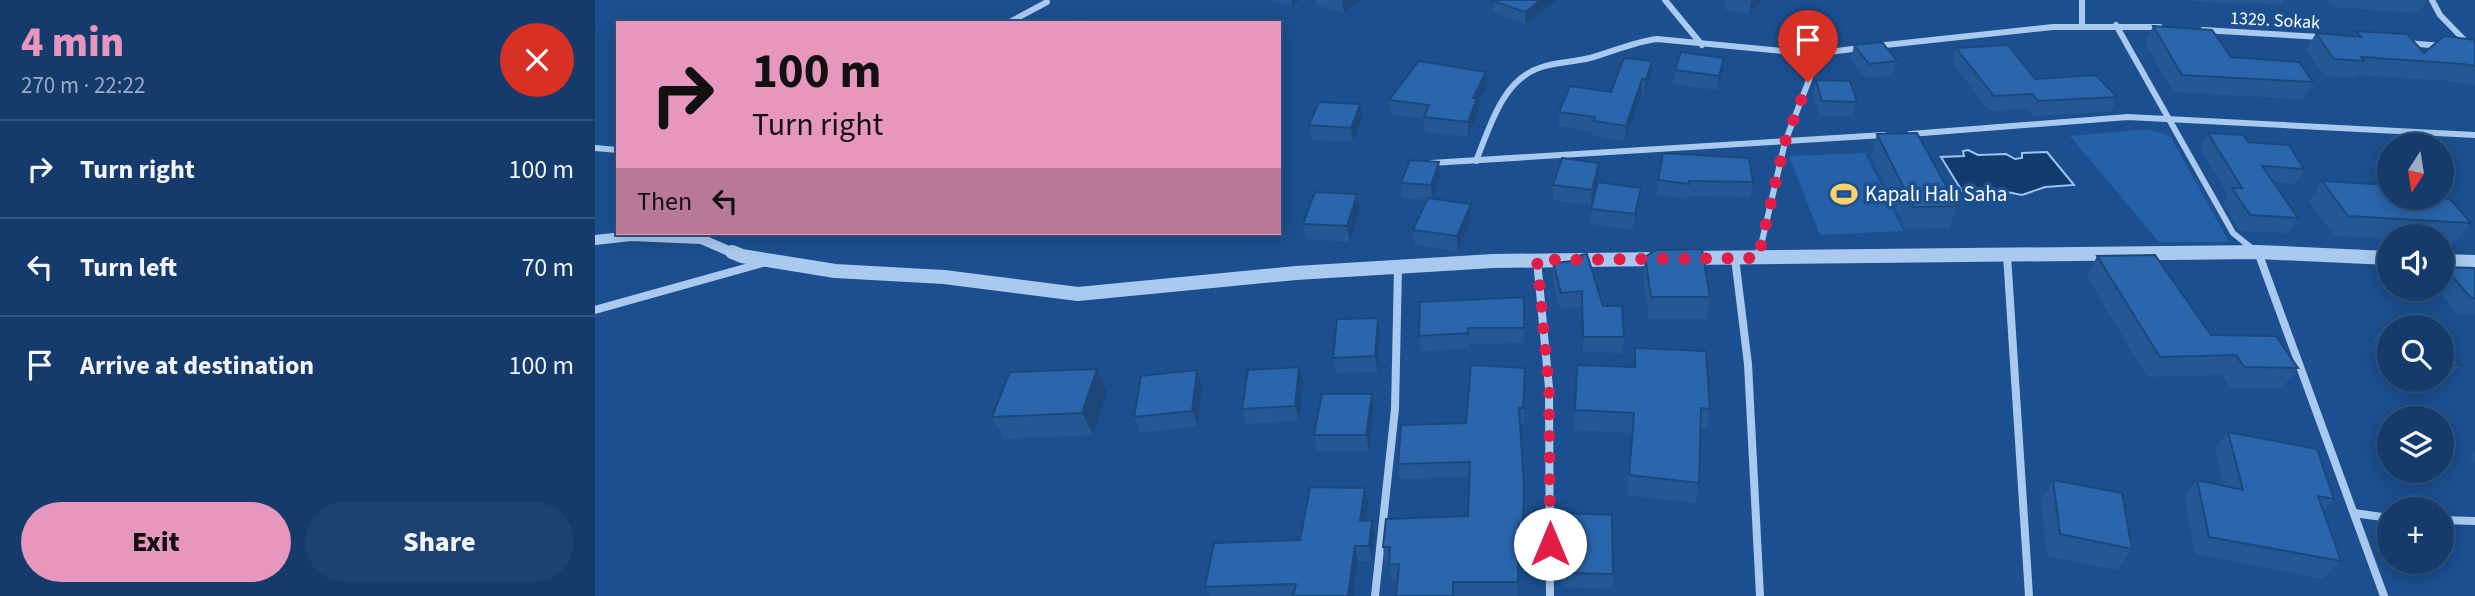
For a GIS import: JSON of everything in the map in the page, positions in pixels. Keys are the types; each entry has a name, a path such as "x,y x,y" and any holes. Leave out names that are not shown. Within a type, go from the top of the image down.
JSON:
{"street":[{"path":"1665,0 1702,45"},
{"path":"2082,0 2082,24"},
{"path":"2432,0 2440,15 2474,49"},
{"path":"1012,21 1047,2"},
{"path":"1476,160 1507,93 1523,77 1541,68 1593,57 1638,41 1657,39 1814,54 1978,32 2082,24 2171,28"},
{"path":"2116,24 2234,233 2258,252 2383,596"},
{"name":"1329. Sokak","path":"2199,29 2323,37"},
{"path":"2404,43 2445,46"},
{"path":"2458,47 2474,49"},
{"path":"1758,258 1785,142 1816,62 1814,54"},
{"path":"1905,134 2128,117 2475,135"},
{"path":"1425,163 1892,135"},
{"path":"595,148 616,150"},
{"path":"595,240 631,236 694,236 742,256 835,271 944,277 1078,294 1296,273 1537,260 2258,252 2377,257"},
{"path":"2007,255 2029,596"},
{"path":"1734,258 1748,364 1761,596"},
{"path":"1537,260 1549,388 1550,596"},
{"path":"595,310 772,261"},
{"path":"2454,261 2475,262"},
{"path":"1375,596 1395,410 1398,267"},
{"path":"2354,513 2377,516"},
{"path":"2454,520 2475,521"}],"shaded area":[{"path":"2148,129 2170,136 2229,242 2159,242 2070,136"},
{"path":"1968,150 1978,155 2006,154 2015,159 2022,158 2022,153 2047,152 2074,185 2045,187 2022,195 1992,189 1962,191 1941,157 1964,156 1963,151"},
{"name":"Kapalı Halı Saha","path":"1865,153 1903,231 1820,235 1789,156"}],"building":[{"path":"1494,0 1541,0 1525,12"},
{"path":"2153,26 2212,30 2231,57 2299,62 2313,82 2182,75"},
{"path":"2356,31 2407,34 2424,53 2444,36 2475,40 2475,66 2361,57 2364,61 2334,59 2316,33 2361,37"},
{"path":"1882,42 1897,61 1869,64 1854,45"},
{"path":"2008,45 2035,79 2096,75 2117,97 2038,101 2032,94 1994,96 1956,48"},
{"path":"1681,52 1724,58 1719,76 1675,70"},
{"path":"1624,58 1652,61 1646,80 1642,79 1626,126 1594,121 1595,117 1559,112 1570,86 1611,92"},
{"path":"1419,61 1486,72 1473,98 1477,98 1468,122 1424,117 1429,105 1389,100"},
{"path":"1816,80 1850,81 1857,102 1822,101"},
{"path":"1319,102 1360,104 1351,128 1309,125"},
{"path":"1917,133 1957,206 1913,207 1877,134"},
{"path":"2208,133 2243,135 2248,142 2289,145 2304,169 2262,166 2298,218 2250,215 2232,188 2242,188"},
{"path":"1663,153 1749,158 1753,182 1689,181 1689,184 1658,180"},
{"path":"1562,158 1599,163 1592,190 1553,185"},
{"path":"1410,160 1439,162 1431,185 1401,183"},
{"path":"2322,181 2377,184 2377,210 2454,210 2454,204 2471,223 2348,216"},
{"path":"1598,182 1641,188 1635,214 1591,209"},
{"path":"1315,192 1357,194 1347,226 1303,224"},
{"path":"1428,198 1471,204 1457,236 1413,230"},
{"path":"1702,249 1710,297 1651,297 1645,257 1656,250"},
{"path":"1587,254 1603,306 1622,306 1624,337 1583,337 1582,291 1561,293 1553,263 1582,260 1581,255"},
{"path":"2155,255 2211,335 2276,336 2298,368 2244,367 2236,355 2160,357 2097,256"},
{"path":"2454,267 2475,268 2475,298 2471,298 2454,278"},
{"path":"1524,297 1524,328 1468,328 1468,333 1419,336 1420,302"},
{"path":"1378,318 1375,356 1333,358 1337,319"},
{"path":"1635,348 1706,351 1710,409 1701,408 1699,483 1629,475 1634,413 1575,410 1577,365 1635,367"},
{"path":"1471,365 1525,368 1523,408 1519,408 1524,485 1523,524 1519,524 1518,582 1453,582 1453,596 1396,596 1399,564 1389,565 1390,547 1383,547 1386,519 1468,516 1470,462 1398,464 1401,425 1466,423"},
{"path":"1299,367 1295,406 1242,409 1248,370"},
{"path":"1097,369 1082,413 992,417 1010,372"},
{"path":"1197,370 1192,411 1134,417 1141,376"},
{"path":"1322,394 1372,394 1366,435 1314,435"},
{"path":"2228,432 2317,449 2334,499 2318,496 2341,561 2209,537 2197,480 2243,490"},
{"path":"2053,480 2122,493 2132,549 2060,534"},
{"path":"1310,487 1365,488 1360,521 1372,520 1369,546 1355,546 1348,596 1293,596 1296,584 1205,587 1214,543 1300,540"},
{"path":"1563,513 1612,515 1613,574 1562,573"}],"place":[{"name":"Kapalı Halı Saha","path":"1844,194"}],"route":[{"path":"1550,544 1549,388 1537,260 1758,258 1785,142 1808,82"}]}
